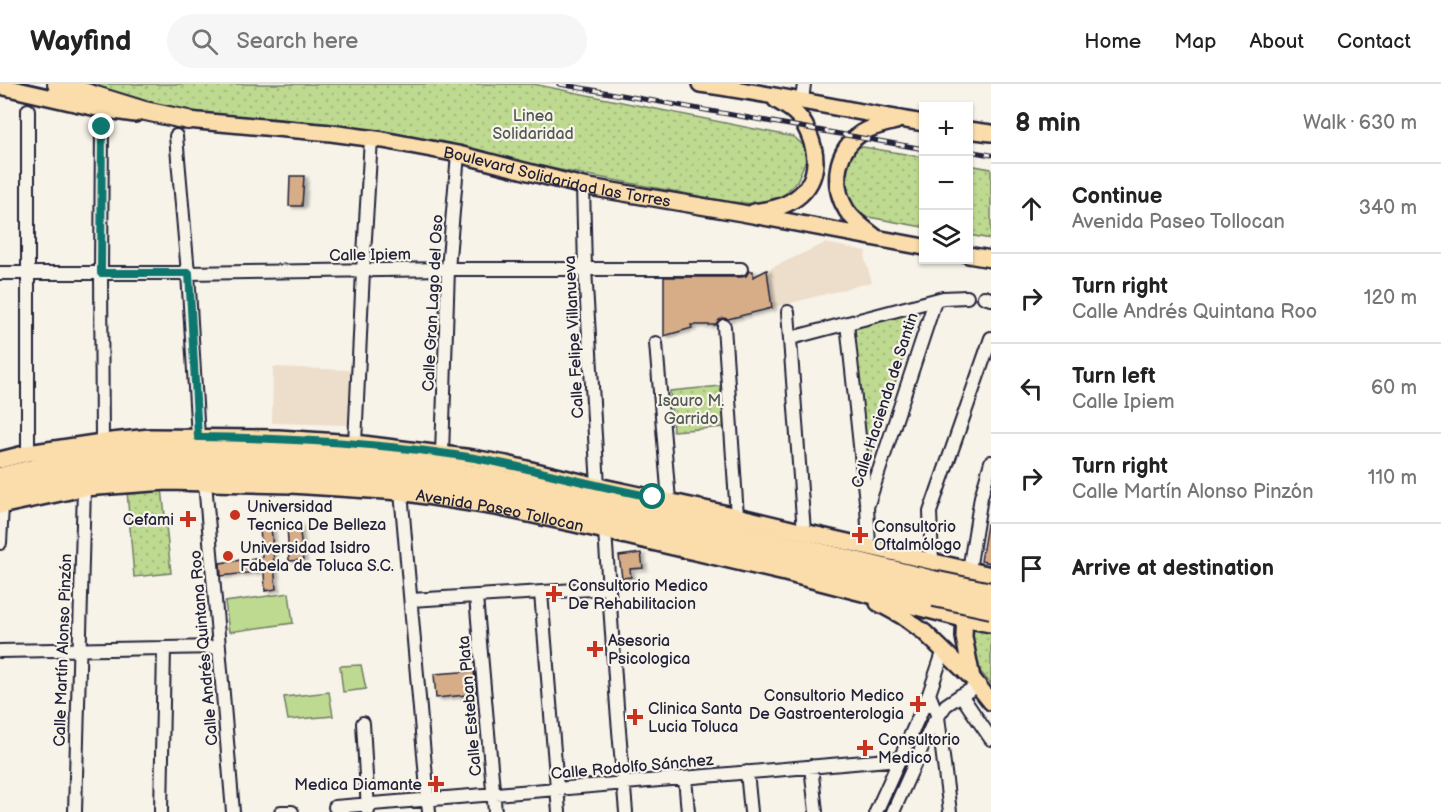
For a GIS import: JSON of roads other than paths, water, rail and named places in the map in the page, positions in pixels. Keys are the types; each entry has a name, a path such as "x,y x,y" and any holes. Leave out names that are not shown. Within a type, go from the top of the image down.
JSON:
{"highway":[{"name":"Boulevard Solidaridad las Torres","path":"57,84 145,111 188,120"},
{"name":"Avenida Paseo Tollocan","path":"0,477 49,465 147,452 243,451 393,462 598,493 934,589 991,609"},
{"name":"Avenida Paseo Tollocan","path":"1,502 52,480 96,472 140,468 243,468 322,473 395,480 488,494 934,589 991,592"},
{"path":"598,493 634,494"},
{"path":"661,499 679,518"},
{"path":"548,505 575,524"},
{"path":"628,537 660,531"}],"main road":[{"path":"699,84 737,86 802,101 919,122"},
{"name":"Boulevard Solidaridad las Torres","path":"0,86 119,112 331,133 458,154 583,186 919,246"},
{"path":"742,213 787,204 804,192 810,184 815,167 812,141 800,118 788,107 765,93"},
{"path":"876,238 848,211 839,191 838,171 842,157 853,139 870,128 905,120"},
{"path":"973,131 991,133"},
{"path":"973,256 991,259"},
{"name":"Avenida Paseo Tollocan","path":"0,460 28,453 150,437 278,438 355,443 506,464 598,493"},
{"name":"Avenida Paseo Tollocan","path":"1,502 84,488 167,482 291,485 402,492 496,507 575,524 991,624"},
{"path":"634,494 991,575"},
{"path":"969,570 963,619 965,648 975,682"},
{"path":"860,593 902,616 924,632 975,682 991,702"}],"street":[{"path":"802,101 804,84"},
{"path":"28,110 28,453"},
{"path":"102,127 102,442"},
{"path":"176,136 189,273 198,437"},
{"path":"355,443 371,139"},
{"name":"Calle Gran Lago del Oso","path":"442,454 448,269 458,154"},
{"name":"Calle Felipe Villanueva","path":"583,186 585,269 598,493"},
{"name":"Calle Ipiem","path":"0,273 741,269"},
{"path":"791,339 943,298 967,297"},
{"name":"Calle Hacienda de Santin","path":"869,546 867,507 935,300"},
{"path":"788,312 804,532"},
{"path":"847,323 867,507"},
{"path":"724,326 737,516"},
{"path":"932,561 930,512 991,338"},
{"path":"656,343 661,499"},
{"path":"969,570 981,497 991,462"},
{"name":"Calle Andrés Quintana Roo","path":"205,482 233,812"},
{"name":"Calle Martín Alonso Pinzón","path":"75,812 84,488"},
{"path":"402,492 428,806"},
{"path":"0,543 1,502"},
{"path":"605,531 626,812"},
{"path":"411,600 609,588"},
{"path":"541,593 559,812"},
{"name":"Calle Esteban Plata","path":"476,597 495,812"},
{"path":"161,812 164,648"},
{"path":"0,651 219,648"},
{"path":"876,812 929,694 944,650"},
{"path":"893,812 938,717 946,705 975,682"},
{"path":"929,694 938,717 950,812"},
{"path":"961,695 991,739"},
{"path":"917,722 929,732"},
{"path":"363,723 368,808"},
{"name":"Calle Rodolfo Sánchez","path":"335,807 428,806 493,794 899,759"},
{"path":"811,766 816,812"},
{"path":"747,772 751,812"},
{"path":"685,778 688,812"},
{"path":"281,812 292,812"}],"railway":[{"path":"559,84 919,148"},
{"path":"973,152 991,155"}],"place":[{"name":"Universidad Tecnica De Belleza","path":"235,515"},
{"name":"Cefami","path":"188,519"},
{"name":"Consultorio Oftalmólogo","path":"860,535"},
{"name":"Universidad Isidro Fabela de Toluca S.C.","path":"228,556"},
{"name":"Consultorio Medico De Rehabilitacion","path":"554,594"},
{"name":"Asesoria Psicologica","path":"595,649"},
{"name":"Consultorio Medico De Gastroenterologia","path":"918,704"},
{"name":"Clinica Santa Lucia Toluca","path":"635,717"},
{"name":"Consultorio Medico","path":"865,748"},
{"name":"Medica Diamante","path":"436,784"}],"park label":[{"name":"Linea Solidaridad","path":"533,124"},
{"name":"Isauro M. Garrido","path":"691,409"}]}
